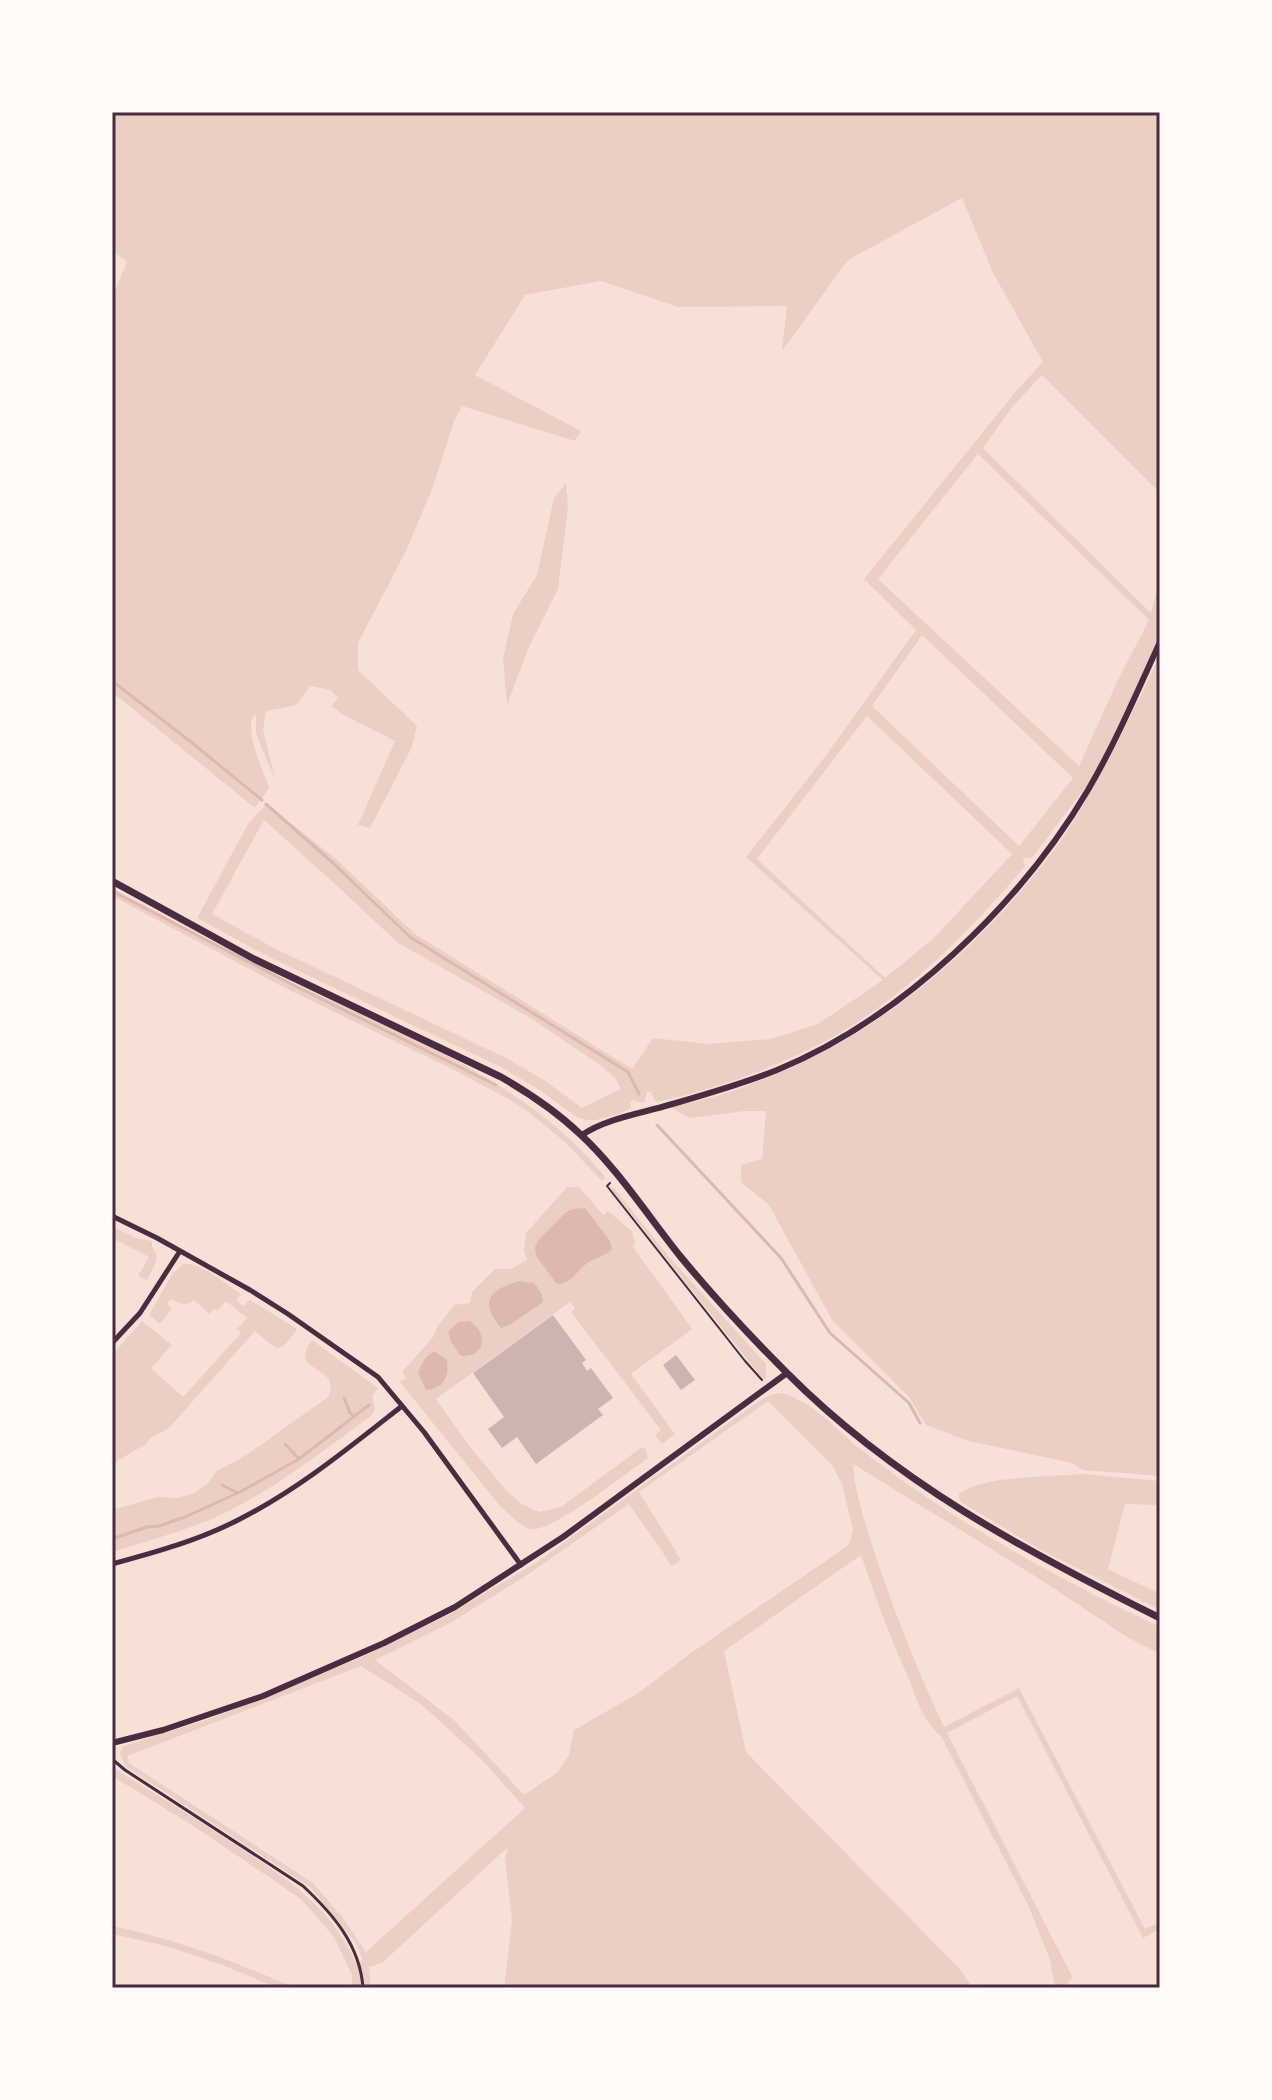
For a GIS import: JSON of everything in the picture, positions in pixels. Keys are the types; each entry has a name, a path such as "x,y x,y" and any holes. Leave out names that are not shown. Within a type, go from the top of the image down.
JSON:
{"main road":[{"path":"112,881 254,959 501,1077 537,1099 582,1135 733,1317 823,1408 942,1499 1049,1563 1160,1618"}],"street":[{"path":"582,1135 594,1128 748,1080 800,1060 878,1014 949,957 1034,867 1078,805 1100,768 1160,642"},
{"path":"112,1216 250,1290 378,1377 424,1432 521,1565"},
{"path":"112,1343 140,1313 180,1251"},
{"path":"112,1743 185,1723 263,1696 384,1643 455,1607 631,1489 787,1373"},
{"path":"112,1564 166,1550 238,1520 316,1471 402,1406"}],"lane":[{"path":"112,1759 313,1895 339,1924 354,1948 363,1988"}],"path":[{"path":"607,1186 769,1387"}],"shaded area":[{"path":"112,112 1160,112 1160,493 1042,375 1013,406 983,448 1151,613 1160,577 1160,642 1100,768 1032,858 1023,858 1025,866 1004,890 960,938 912,982 833,1037 771,1067 705,1090 661,1101 655,1101 651,1092 647,1092 645,1101 630,1102 631,1108 619,1114 585,1120 501,1067 269,957 197,918 248,824 266,804 335,858 415,934 632,1069 653,1038 708,1044 771,1039 818,1024 883,980 746,857 821,762 916,630 864,579 1043,362 993,273 962,198 848,260 782,351 787,306 678,307 601,281 525,295 475,375 581,431 575,441 462,406 454,421 433,487 406,551 358,643 358,670 417,726 412,747 370,828 358,825 395,741 331,706 338,698 331,690 310,686 297,705 266,711 263,730 275,779 256,734 256,715 253,716 253,742 269,788 255,808 112,692 112,298 127,262 112,250","holes":["978,454 1149,620 1079,766 878,579","922,635 1073,778 1019,846 872,706","867,716 1012,854 934,938 885,978 757,859","264,820 398,943 529,1017 600,1065 615,1078 621,1089 582,1108 544,1080 506,1058 274,948 212,914"]},
{"path":"566,483 568,507 558,589 529,647 507,705 503,659 513,614 537,575 554,498"},
{"path":"1160,653 1160,1476 1083,1470 1072,1463 965,1440 926,1425 909,1397 832,1320 769,1205 741,1182 741,1165 762,1159 766,1111 690,1118 667,1106 730,1092 809,1059 890,1011 963,951 1028,883 1066,833 1121,735"},
{"path":"112,888 262,968 400,1032 491,1080 533,1109 571,1141 605,1177 602,1181 566,1143 505,1097 285,988 112,896"},
{"path":"567,1187 579,1187 603,1215 608,1211 632,1231 633,1247 692,1329 631,1374 675,1434 662,1444 655,1435 661,1430 571,1312 575,1308 570,1302 436,1399 505,1489 522,1504 539,1512 561,1507 642,1447 646,1450 648,1458 589,1501 554,1522 530,1529 500,1506 400,1382 406,1378 402,1372 433,1337 454,1305 470,1303 472,1292 495,1269 511,1269 527,1260 524,1250 526,1233","holes":["566,1212 606,1255 586,1263 570,1279 557,1284 535,1247"]},
{"path":"614,1188 670,1258 766,1364 766,1378 763,1379 611,1189"},
{"path":"585,1208 610,1241 612,1249 585,1265 567,1282 557,1284 536,1256 535,1247 566,1212"},
{"path":"112,1226 136,1238 152,1241 156,1259 147,1280 138,1276 149,1257 112,1238"},
{"path":"184,1264 206,1270 241,1294 236,1300 243,1306 250,1300 297,1329 285,1344 277,1348 255,1331 169,1428 112,1464 112,1355 142,1321 172,1345 151,1368 183,1397 241,1333 237,1329 247,1318 226,1301 217,1311 214,1309 209,1314 194,1300 183,1304 171,1299 167,1304 172,1309 160,1324 149,1315 173,1273"},
{"path":"519,1281 534,1283 542,1294 543,1302 501,1328 490,1311 490,1298 501,1288"},
{"path":"470,1321 480,1332 482,1344 475,1353 461,1356 448,1332 458,1322"},
{"path":"312,1340 378,1388 372,1396 375,1409 372,1415 248,1501 186,1529 112,1552 112,1510 157,1497 178,1498 194,1493 207,1484 217,1471 248,1454 328,1397 331,1390 329,1379 306,1359 305,1354"},
{"path":"435,1352 447,1360 446,1376 438,1387 426,1390 418,1373 426,1357"},
{"path":"780,1393 802,1402 898,1478 970,1525 1045,1569 1160,1627 1160,1654 1127,1637 1032,1574 853,1464 861,1510 883,1576 944,1727 1019,1688 1145,1929 1160,1922 1160,1929 1143,1938 1017,1696 947,1733 1073,1978 1068,1982 1069,1988 1055,1988 1050,1960 1028,1905 941,1736 929,1724 921,1709 861,1555 724,1651 746,1752 958,1967 973,1988 504,1988 512,1920 505,1859 508,1847 382,1963 369,1967 371,1988 352,1988 352,1975 334,1937 301,1899 192,1825 112,1776 112,1767 269,1867 318,1908 345,1942 356,1963 363,1960 355,1942 310,1887 125,1766 120,1753 124,1746 212,1718 297,1684 360,1658 448,1615 537,1562 770,1395","holes":["768,1401 832,1465 842,1484 853,1530 849,1545 691,1653 637,1694 574,1730 569,1755 558,1772 524,1795 455,1721 375,1660 450,1623 527,1575 629,1504 672,1566 681,1560 639,1492","361,1666 422,1705 482,1760 525,1808 366,1952 343,1918 313,1883 129,1763 127,1756"]},
{"path":"1082,1474 1160,1481 1160,1505 1125,1504 1108,1569 1160,1594 1160,1610 1043,1551 959,1498 959,1494 984,1483"},
{"path":"112,1926 206,1952 296,1988 277,1988 166,1946 112,1934"}],"building":[{"path":"553,1315 586,1360 582,1363 587,1371 591,1368 613,1398 598,1409 603,1415 536,1464 517,1437 502,1448 488,1429 504,1417 473,1373"},
{"path":"676,1355 695,1380 681,1390 663,1365"}],"waterway":[{"path":"112,681 262,800"},
{"path":"266,804 410,937 628,1072 639,1094"},
{"path":"112,891 496,1085"},
{"path":"657,1125 781,1258 830,1333 909,1403 920,1423"},
{"path":"344,1398 353,1415"},
{"path":"112,1539 185,1517 240,1492 299,1459 369,1405"},
{"path":"285,1444 299,1459"},
{"path":"222,1485 236,1492"}]}
